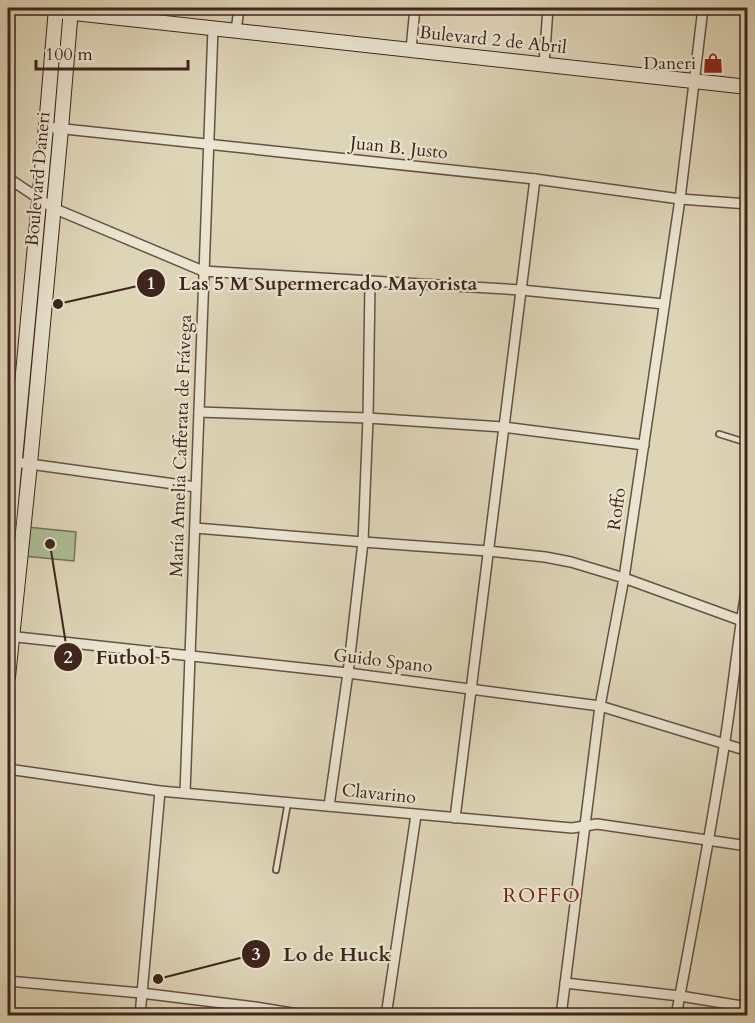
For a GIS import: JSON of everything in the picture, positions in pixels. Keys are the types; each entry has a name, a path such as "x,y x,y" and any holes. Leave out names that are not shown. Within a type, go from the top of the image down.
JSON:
{"main road":[{"name":"Bulevard 2 de Abril","path":"52,9 747,87"},
{"name":"Boulevard Daneri","path":"8,677 12,578 30,464 40,199 52,9"},
{"name":"Boulevard Daneri","path":"8,534 11,461 53,208 71,10"}],"street":[{"path":"150,21 156,8"},
{"path":"236,31 239,8"},
{"path":"411,49 415,8"},
{"path":"544,64 548,8"},
{"name":"Roffo","path":"561,1016 600,706 624,578 644,445 680,199 703,8"},
{"name":"María Amelia Cafferata de Frávega","path":"184,793 213,28"},
{"name":"Juan B. Justo","path":"46,128 535,179 680,199 747,204"},
{"path":"8,178 53,208 203,271 521,290 664,304"},
{"path":"455,818 535,179"},
{"path":"329,806 348,673 363,542 370,282"},
{"path":"199,412 368,418 503,427 644,445"},
{"path":"11,461 196,487"},
{"path":"195,528 545,557 571,562 624,578 744,622"},
{"path":"676,1016 725,744 744,622 747,580"},
{"name":"Guido Spano","path":"9,636 348,673 600,706 747,752"},
{"name":"Clavarino","path":"8,770 184,793 416,815 572,828 597,824 747,846"},
{"path":"140,1016 160,790"},
{"path":"386,1016 416,815"},
{"path":"8,981 141,993 310,1016"},
{"path":"565,983 747,1006"}],"lane":[{"path":"719,434 747,443"},
{"path":"276,870 288,802"}],"green space":[{"path":"168,8 225,8 224,14 167,11"},
{"path":"34,320 37,320 25,449 22,449"},
{"path":"27,527 76,532 74,561 24,556"}],"place":[{"name":"Daneri","path":"713,63"},
{"name":"Las 5 M Supermercado Mayorista","path":"58,304"},
{"name":"Futbol 5","path":"50,544"},
{"name":"Lo de Huck","path":"158,979"}],"district":[{"name":"ROFFO","path":"542,895"}]}
